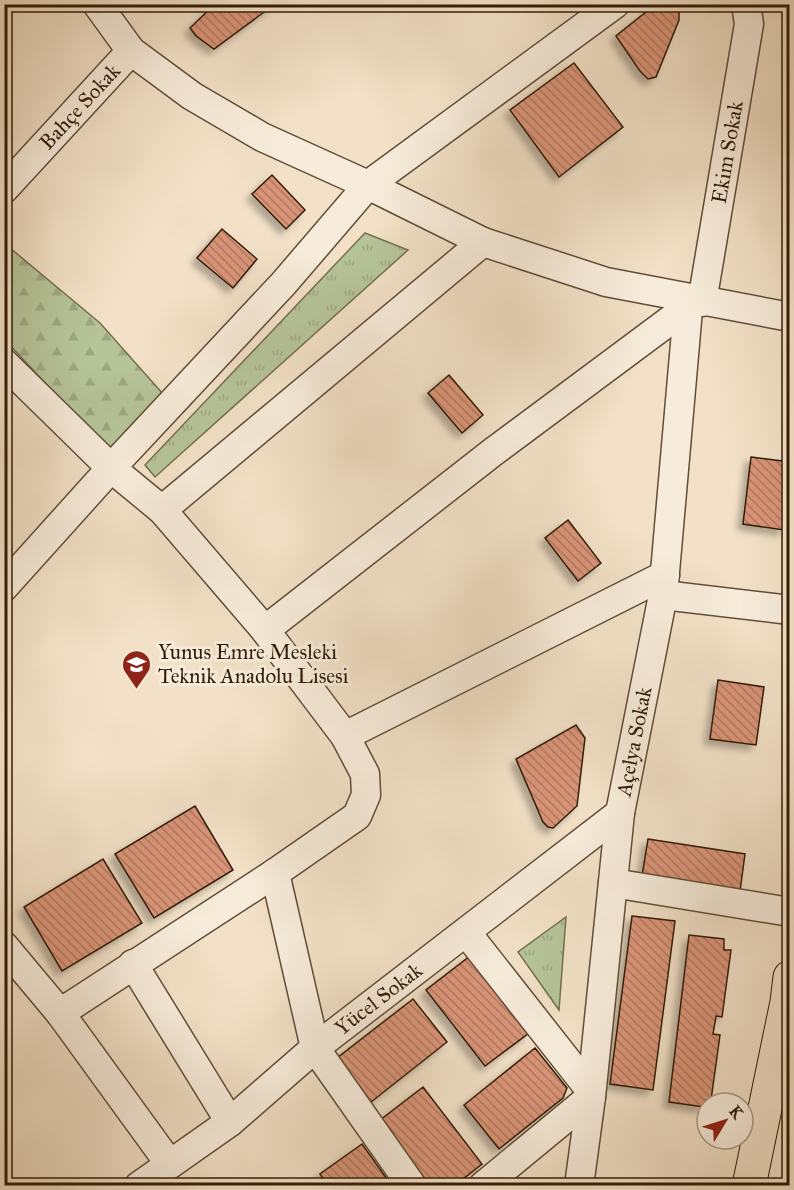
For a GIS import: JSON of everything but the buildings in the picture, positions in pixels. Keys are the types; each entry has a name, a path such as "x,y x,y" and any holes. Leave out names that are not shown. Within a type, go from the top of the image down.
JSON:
{"main road":[{"path":"749,1185 789,994"}],"street":[{"path":"97,4 131,51 192,96 262,137 368,185 483,242 606,282 693,302 789,317"},
{"path":"5,585 284,284 368,185 615,4"},
{"name":"Ekim Sokak","path":"693,302 749,24 747,4"},
{"name":"Bahçe Sokak","path":"4,189 131,51"},
{"path":"162,510 483,242"},
{"path":"265,630 493,452 693,302"},
{"name":"Açelya Sokak","path":"579,1185 591,1094 620,813 664,585 693,302"},
{"path":"4,363 111,468 162,510 265,630 345,736 365,774 366,795 357,816 275,873 60,1013"},
{"path":"345,736 664,585 789,610"},
{"name":"Yücel Sokak","path":"139,1185 230,1122 315,1048 620,813"},
{"path":"275,873 315,1048 412,1185"},
{"path":"613,883 789,912"},
{"path":"466,932 591,1094 483,1185"},
{"path":"4,946 60,1013 169,1163"},
{"path":"133,964 230,1122"}],"green space":[{"path":"365,233 408,250 155,477 145,465"},
{"path":"4,243 100,323 163,394 108,450 5,340"},
{"path":"566,917 559,1010 518,952"}],"place":[{"name":"Yunus Emre Mesleki Teknik Anadolu Lisesi","path":"137,690"}]}
